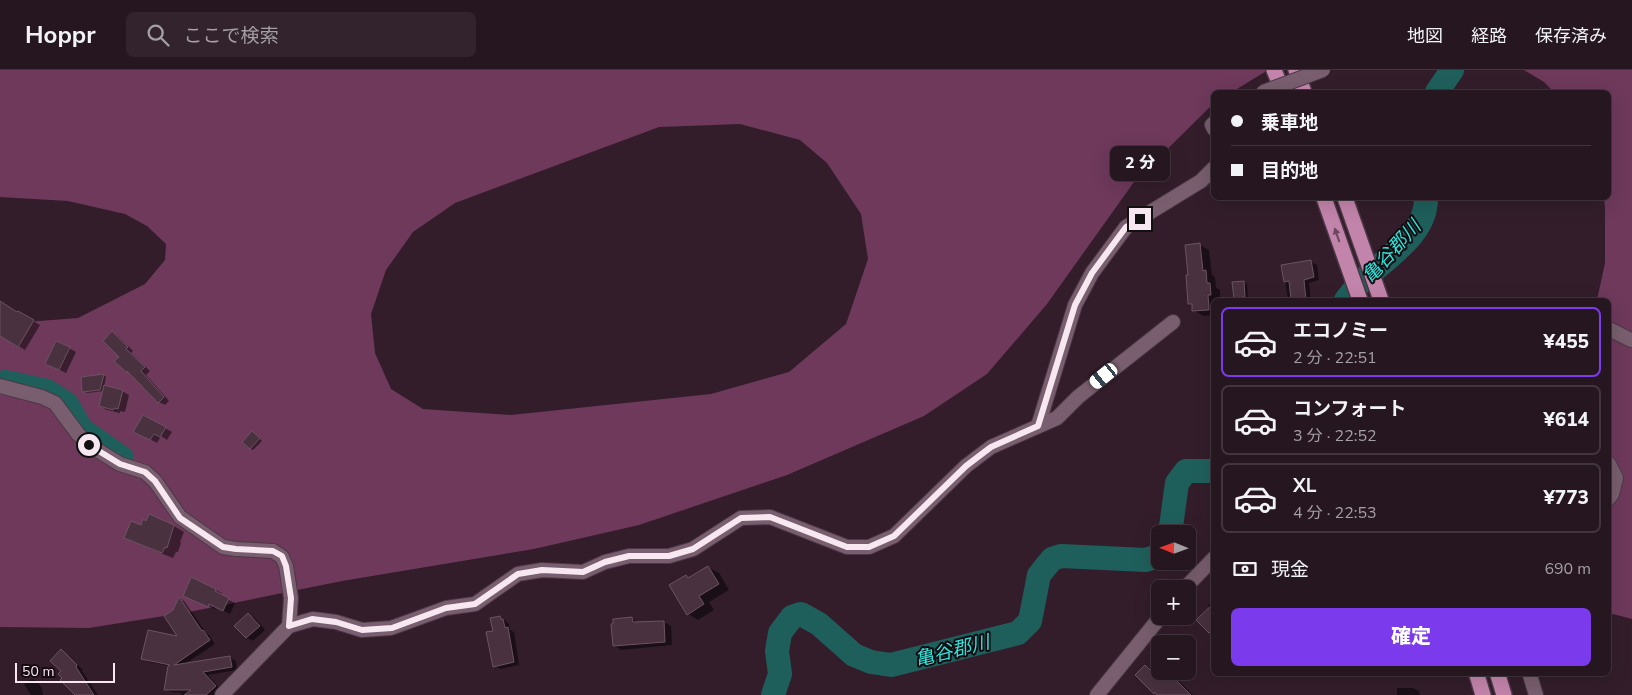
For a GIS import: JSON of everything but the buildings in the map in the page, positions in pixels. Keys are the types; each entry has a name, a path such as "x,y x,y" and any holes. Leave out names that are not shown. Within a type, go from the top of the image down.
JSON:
{"highway":[{"path":"1274,70 1282,90"},
{"path":"1296,70 1303,90"},
{"path":"1325,200 1359,298"},
{"path":"1346,200 1380,298"},
{"path":"1477,676 1483,695"},
{"path":"1498,676 1504,695"}],"street":[{"path":"1268,90 1323,70"},
{"path":"1038,426 1075,305 1092,273 1126,227 1201,181 1211,171"},
{"path":"222,695 289,626 312,619 336,622 362,630 392,628 446,608 475,604 518,574 542,570 583,572 605,562 629,556 669,556 693,549 741,518 770,517 847,547 869,547 894,536 966,466 991,447 1057,418 1078,396 1173,322"},
{"path":"1611,331 1631,340"},
{"path":"0,386 42,397 55,403 78,434 89,445 120,464 145,472 155,481 180,518 223,547 273,551 282,556 286,566 291,598 289,626"},
{"path":"1611,468 1616,478 1611,495"},
{"path":"1193,580 1211,561"},
{"path":"1097,695 1154,625"},
{"path":"1530,676 1536,695"}],"shaded area":[{"path":"0,70 1268,70 1235,90 1211,90 1211,106 1134,182 1047,304 987,374 924,416 787,475 639,525 534,549 342,581 189,612 89,628 0,627 0,324 78,318 145,284 165,260 166,244 147,226 125,214 68,201 0,197","holes":["740,124 800,140 827,163 861,214 868,259 846,324 789,372 711,394 511,415 423,409 391,389 375,353 371,314 386,270 413,232 455,203 659,127"]},
{"path":"1524,70 1632,70 1632,619 1611,614 1611,298 1597,298 1605,263 1604,200 1611,200 1611,90 1552,90 1544,82"}],"waterway":[{"name":"亀谷郡川","path":"1438,90 1452,70"},
{"name":"亀谷郡川","path":"1348,298 1361,282 1412,235 1420,224 1426,200"},
{"path":"5,382 47,391 67,404 81,429 122,458"},
{"name":"亀谷郡川","path":"1171,525 1177,483 1186,471 1211,471"},
{"name":"亀谷郡川","path":"773,695 780,674 777,651 780,633 792,617 801,614 819,624 854,655 871,662 891,665 1018,633 1030,621 1039,575 1052,559 1061,556 1146,560 1151,558"}],"route":[{"path":"89,445 120,464 145,472 155,481 180,518 223,547 273,551 282,556 286,566 291,598 289,626 312,619 336,622 362,630 392,628 446,608 475,604 518,574 542,570 583,572 605,562 629,556 669,556 693,549 741,518 770,517 847,547 869,547 894,536 966,466 991,447 1038,426 1075,305 1092,273 1126,227 1140,219"}]}
